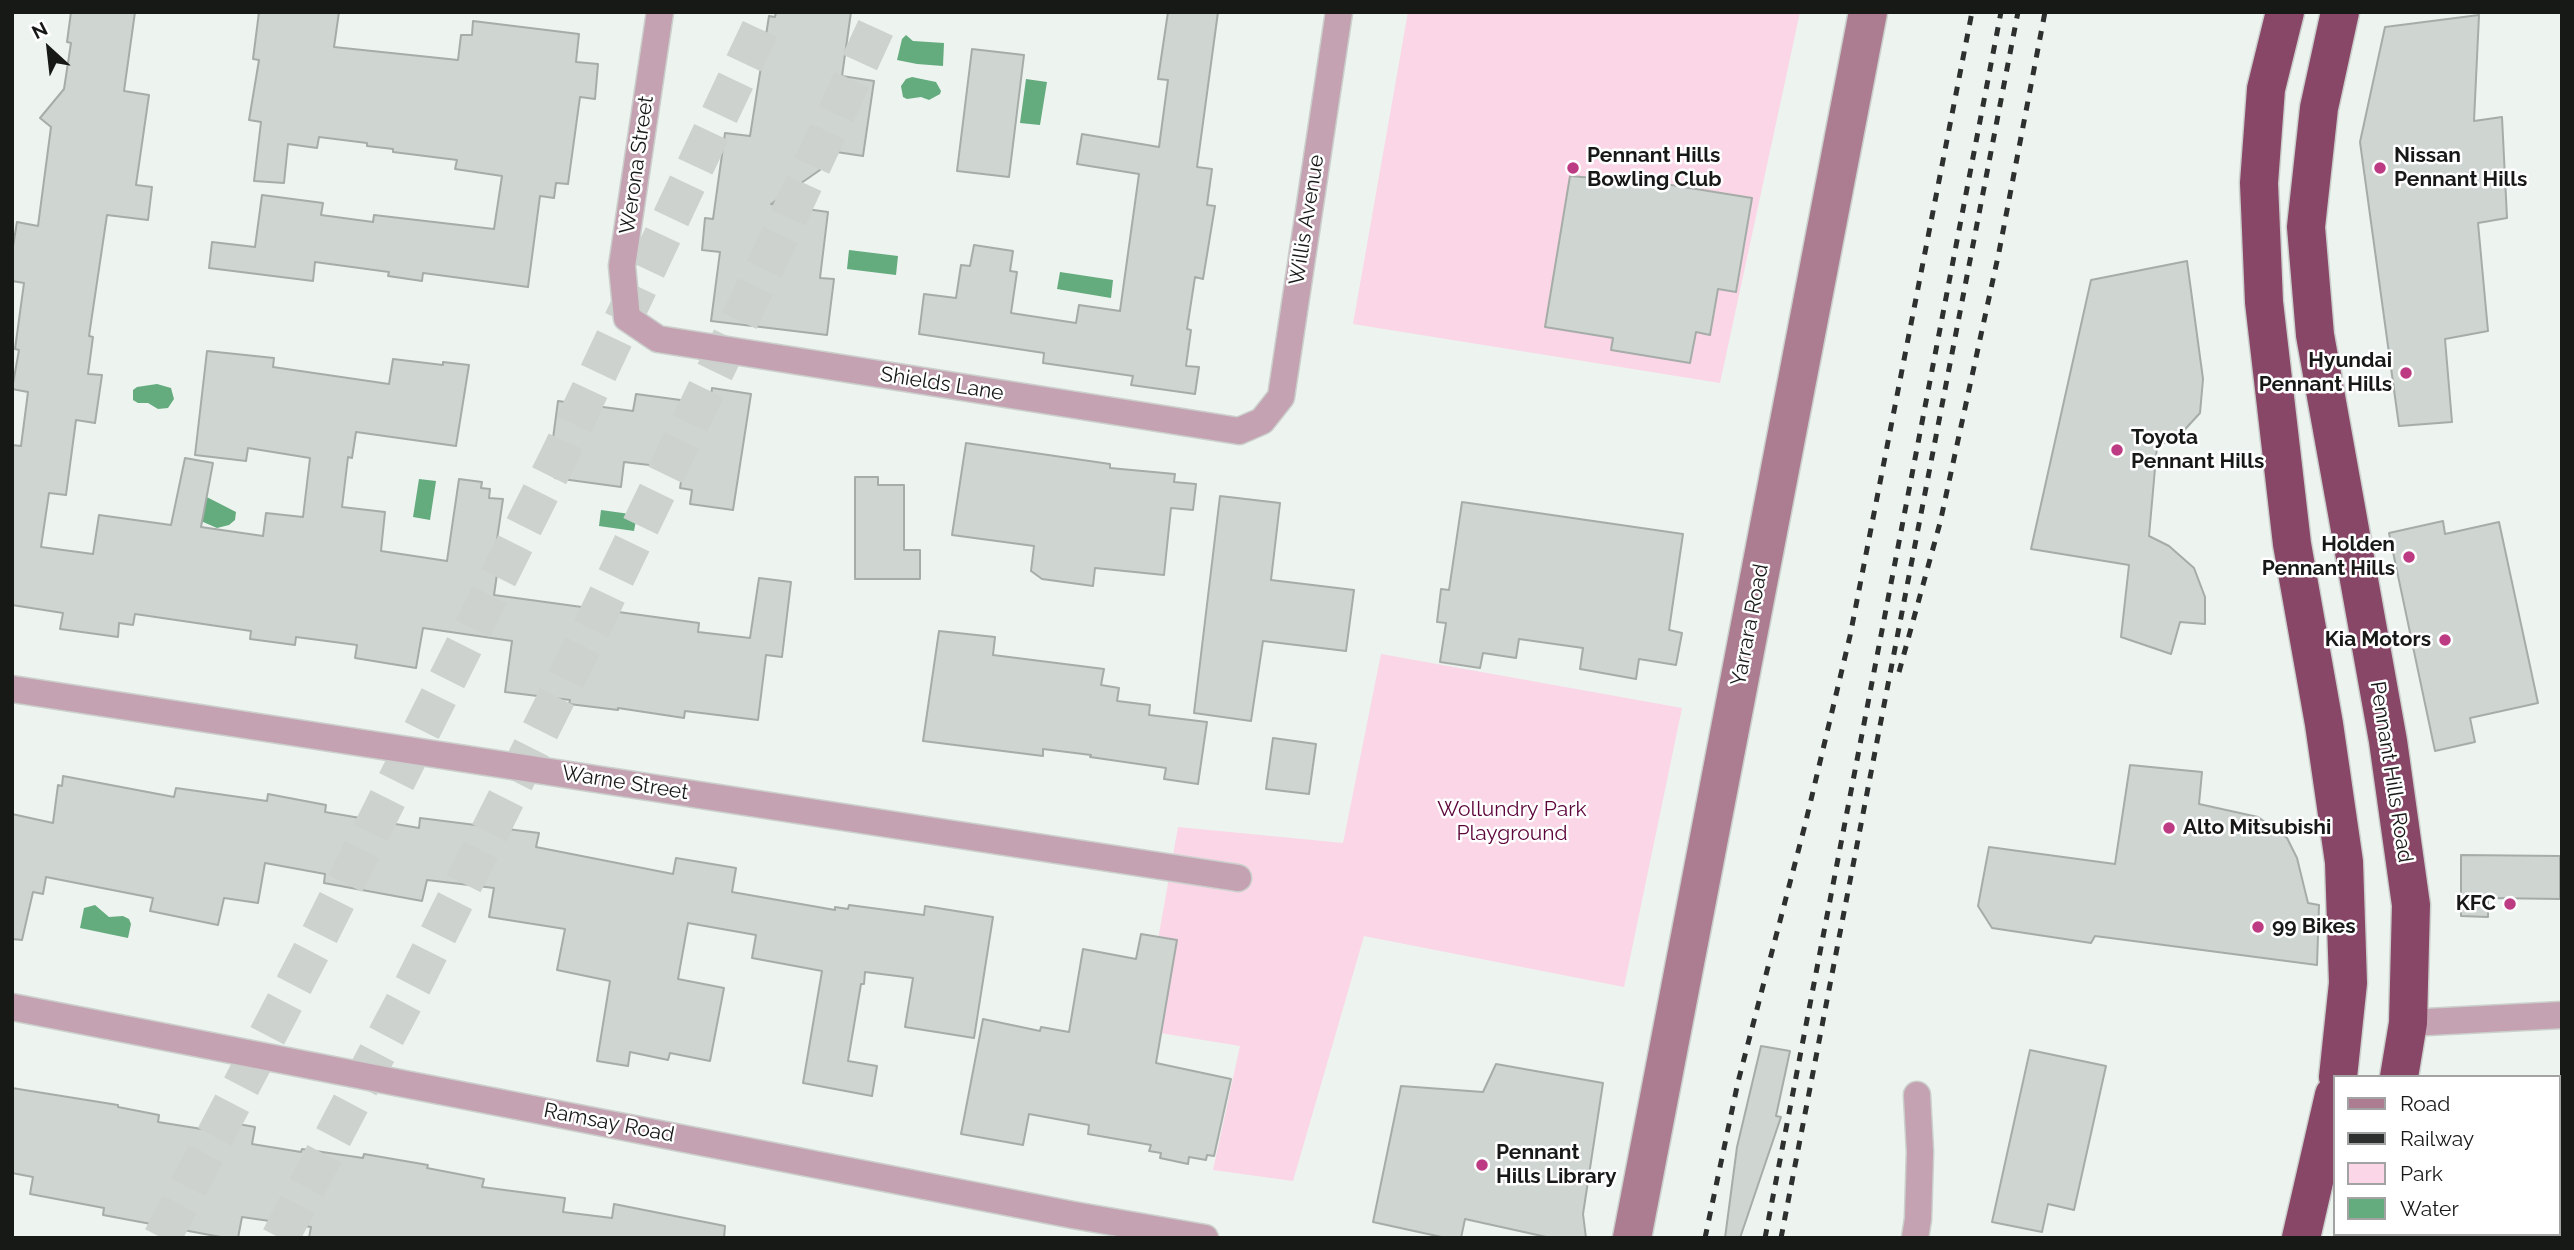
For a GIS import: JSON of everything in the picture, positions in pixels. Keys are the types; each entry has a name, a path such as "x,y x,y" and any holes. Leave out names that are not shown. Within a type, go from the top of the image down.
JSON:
{"highway":[{"path":"2285,12 2266,89 2259,183 2263,289 2292,544 2324,724 2344,862 2348,982 2337,1075"},
{"name":"Pennant Hills Road","path":"2340,12 2319,108 2306,227 2315,335 2388,741 2411,905 2408,1023 2399,1075"},
{"path":"2301,1238 2332,1104"}],"main road":[{"name":"Yarrara Road","path":"1632,1238 1868,12"}],"street":[{"name":"Werona Street","path":"627,318 622,266 660,12"},
{"name":"Willis Avenue","path":"1262,421 1281,397 1339,12"},
{"name":"Shields Lane","path":"627,318 657,339 1239,430 1262,421"},
{"name":"Warne Street","path":"12,690 1238,878"},
{"name":"Ramsay Road","path":"12,1006 1060,1212 1205,1238"},
{"path":"2408,1023 2562,1016"},
{"path":"1915,1238 1920,1173 1917,1095"}],"green space":[{"name":"Pennant Hills Bowling Club","path":"1408,12 1800,12 1720,383 1353,324"},
{"name":"Wollundry Park Playground","path":"1381,654 1682,708 1624,987 1364,936 1293,1181 1213,1170 1240,1046 1142,1030 1178,827 1343,843"}],"water":[{"path":"906,35 913,41 944,43 943,66 897,60 902,39"},
{"path":"912,77 936,82 940,94 929,100 903,97 901,86 906,79"},
{"path":"1026,79 1047,82 1040,125 1020,123"},
{"path":"849,250 898,256 896,275 847,269"},
{"path":"1060,272 1113,280 1111,298 1057,289"},
{"path":"157,384 171,388 174,399 168,408 158,409 148,403 133,400 133,390 137,387"},
{"path":"419,479 436,481 430,520 413,517"},
{"path":"195,491 236,512 235,520 229,525 217,528 194,518"},
{"path":"601,510 637,515 634,531 599,526"},
{"path":"95,905 109,917 123,916 129,919 131,924 128,938 80,928 84,908"}],"building":[{"path":"71,12 135,12 124,91 149,95 136,185 152,187 148,220 107,215 89,336 93,337 88,374 102,375 95,423 76,420 66,495 49,493 41,547 93,554 99,515 171,525 185,458 213,463 201,527 263,536 266,513 303,517 310,458 248,448 246,461 195,455 207,351 274,358 273,367 389,384 393,359 469,365 456,446 356,432 352,458 348,457 342,507 385,512 381,551 447,561 459,479 482,482 481,488 490,489 489,498 503,499 495,553 500,553 494,595 699,623 698,632 750,638 759,578 791,582 782,657 766,655 758,720 685,711 684,718 569,704 570,700 505,692 512,641 423,628 416,668 355,658 357,645 296,637 295,645 250,639 251,631 135,614 133,625 119,623 118,637 60,629 63,613 12,605 12,445 21,446 28,392 12,389 19,350 15,349 24,283 12,281 12,252 17,222 38,226 51,127 40,118 64,89 71,43 67,42"},
{"path":"259,12 339,12 334,47 458,60 461,35 472,35 473,21 579,34 576,62 598,64 595,99 580,97 568,184 556,183 554,198 540,196 528,287 423,273 422,281 388,276 389,272 315,262 313,281 209,268 212,242 255,247 262,195 323,203 321,215 373,222 374,215 494,229 502,176 455,169 457,160 393,152 393,149 367,146 367,143 319,137 317,148 288,144 284,183 254,181 261,122 249,120 259,60 253,59"},
{"path":"776,12 851,12 842,76 874,81 863,156 823,150 820,170 771,204 828,212 820,278 834,279 827,335 711,321 720,252 702,250 705,218 713,219 725,133 750,136 769,16 775,17"},
{"path":"1168,12 1218,12 1197,167 1212,169 1207,205 1215,206 1203,279 1195,277 1187,329 1191,330 1186,366 1199,367 1195,394 1131,385 1133,376 1043,363 1044,353 919,334 924,294 956,298 961,265 970,266 974,245 1013,251 1010,271 1017,272 1011,313 1076,323 1079,305 1120,311 1139,174 1077,164 1082,134 1159,147 1168,80 1158,79"},
{"path":"2479,15 2474,121 2502,117 2507,218 2478,223 2488,331 2445,339 2452,422 2399,426 2360,142 2385,27"},
{"path":"972,49 1024,55 1009,177 957,171"},
{"path":"1570,176 1640,180 1752,198 1736,292 1718,289 1710,335 1696,332 1690,363 1611,350 1613,338 1545,327"},
{"path":"2187,261 2203,379 2200,413 2178,437 2157,446 2149,536 2169,546 2194,568 2205,597 2205,624 2180,622 2171,654 2121,637 2129,565 2031,549 2091,280"},
{"path":"712,388 751,394 733,510 690,504 692,490 680,488 683,469 624,462 621,487 555,478 560,447 552,446 558,401 633,411 636,394 710,404"},
{"path":"966,443 1110,464 1110,468 1175,474 1174,482 1196,484 1193,510 1171,508 1164,575 1095,568 1093,586 1042,579 1031,571 1034,546 952,535"},
{"path":"855,477 878,477 878,485 904,485 904,550 920,550 920,579 855,579"},
{"path":"1220,496 1280,503 1271,580 1354,590 1346,651 1263,641 1251,721 1194,713"},
{"path":"1462,502 1683,534 1669,630 1682,633 1676,665 1639,659 1636,679 1580,669 1583,648 1519,639 1516,658 1483,653 1480,668 1440,662 1446,623 1437,622 1441,589 1449,590"},
{"path":"2443,521 2445,534 2499,522 2538,703 2470,718 2475,742 2435,751 2389,533"},
{"path":"939,631 995,637 993,655 1104,669 1101,685 1119,688 1117,701 1150,705 1149,715 1207,722 1198,784 1164,779 1166,768 1090,757 1091,755 1043,749 1043,756 923,741"},
{"path":"1273,738 1316,744 1309,794 1266,789"},
{"path":"2130,765 2202,772 2199,804 2258,817 2287,838 2297,858 2308,903 2319,905 2317,965 2095,936 2091,943 1992,928 1978,906 1989,847 2115,864"},
{"path":"63,776 174,797 176,788 267,801 268,794 326,805 325,812 419,828 420,818 539,833 536,847 673,874 676,858 736,868 732,892 835,910 835,907 848,909 849,905 924,915 925,906 993,917 974,1038 905,1027 913,978 865,972 848,1061 877,1066 872,1096 803,1083 822,971 752,958 756,935 688,923 678,979 724,988 710,1061 670,1053 668,1060 630,1052 628,1066 597,1061 610,981 557,970 565,929 489,917 494,888 427,880 422,901 324,883 325,874 265,863 258,903 224,898 218,925 150,911 153,898 46,877 43,894 33,892 22,940 12,939 12,814 53,823 58,785 62,786"},
{"path":"2461,855 2560,856 2560,899 2488,898 2488,917 2461,916"},
{"path":"1141,934 1177,940 1156,1063 1231,1079 1214,1156 1207,1155 1206,1160 1189,1157 1188,1164 1160,1158 1161,1153 1149,1151 1151,1145 1088,1134 1089,1125 1029,1114 1023,1145 961,1134 983,1019 1040,1031 1041,1027 1069,1032 1083,949 1136,959"},
{"path":"1761,1046 1790,1051 1776,1116 1781,1117 1740,1238 1725,1238 1737,1147"},
{"path":"2030,1050 2106,1066 2074,1210 2048,1204 2042,1232 1992,1222"},
{"path":"1496,1064 1603,1083 1583,1214 1586,1238 1551,1238 1465,1219 1461,1238 1446,1238 1373,1222 1401,1086 1483,1092"},
{"path":"12,1088 118,1105 159,1115 158,1122 208,1130 210,1119 255,1127 252,1144 363,1158 364,1154 428,1165 427,1168 484,1179 482,1187 565,1198 563,1212 612,1218 614,1204 725,1226 724,1238 309,1238 311,1227 242,1217 238,1238 226,1238 103,1215 104,1208 30,1194 33,1177 12,1173"}],"tunnel":[{"path":"162,1238 313,948 559,456 768,12"},
{"path":"280,1238 413,985 592,627 770,257 883,12"}],"railway":[{"path":"1705,1238 1738,1082 1805,825 1850,636 1972,12"},
{"path":"1765,1238 2001,12"},
{"path":"1781,1238 2018,12"},
{"path":"1899,672 1940,523 1999,252 2045,12"}],"place":[{"name":"Pennant Hills Bowling Club","path":"1573,168"},
{"name":"Nissan Pennant Hills","path":"2380,168"},
{"name":"Hyundai Pennant Hills","path":"2406,373"},
{"name":"Toyota Pennant Hills","path":"2117,450"},
{"name":"Holden Pennant Hills","path":"2409,557"},
{"name":"Kia Motors","path":"2445,640"},
{"name":"Alto Mitsubishi","path":"2169,828"},
{"name":"KFC","path":"2510,904"},
{"name":"99 Bikes","path":"2258,927"},
{"name":"Pennant Hills Library","path":"1482,1165"}]}
